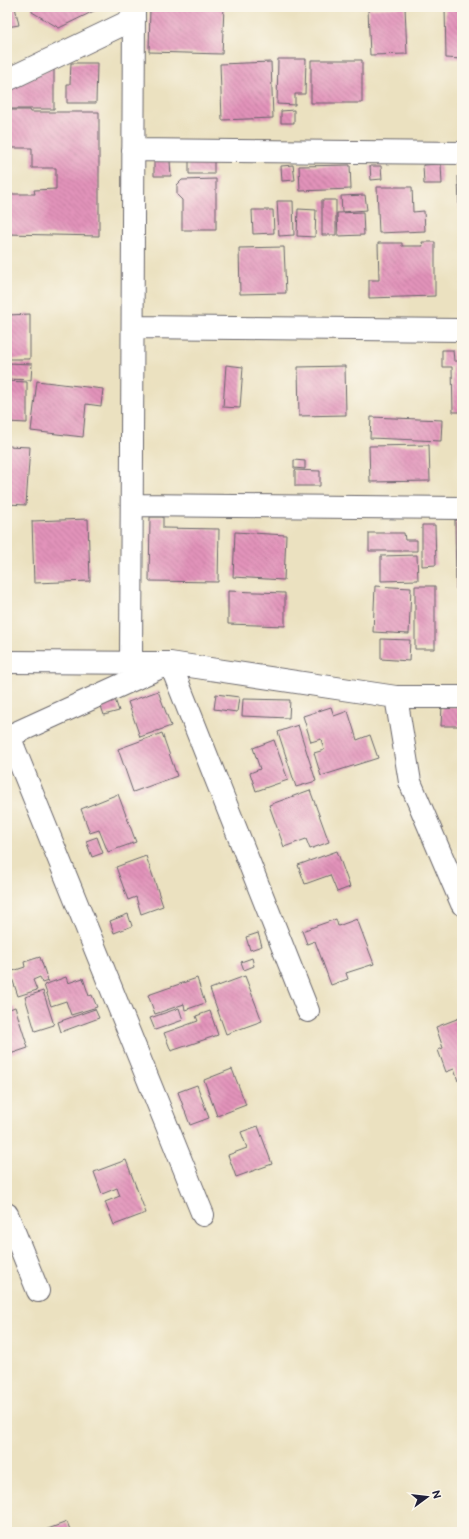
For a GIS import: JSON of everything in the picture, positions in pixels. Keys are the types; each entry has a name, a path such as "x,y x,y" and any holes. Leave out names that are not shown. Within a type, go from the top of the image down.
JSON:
{"street":[{"path":"7,80 134,13 131,663"},
{"path":"134,150 462,153"},
{"path":"133,327 462,330"},
{"path":"132,505 462,508"},
{"path":"7,662 170,663 396,697 462,697"},
{"path":"170,663 8,736 204,1215"},
{"path":"170,663 308,1011"},
{"path":"396,697 410,782 462,904"},
{"path":"7,1214 38,1291"}],"building":[{"path":"7,7 15,7 19,25 7,27"},
{"path":"32,7 102,7 59,28 32,12"},
{"path":"150,7 224,7 222,54 149,52"},
{"path":"405,7 407,54 370,55 368,9"},
{"path":"445,7 462,7 462,59 446,58"},
{"path":"278,59 306,59 305,94 295,94 295,105 277,104"},
{"path":"311,60 362,60 362,103 311,103"},
{"path":"271,62 273,118 222,120 220,64"},
{"path":"71,63 97,63 96,103 67,103 67,84 70,84"},
{"path":"54,67 54,109 7,109 7,90"},
{"path":"7,110 30,110 31,112 99,112 99,236 7,234 7,194 35,194 34,190 56,189 56,168 32,168 32,148 7,148"},
{"path":"294,110 294,123 281,123 281,111"},
{"path":"189,160 214,160 214,174 189,174"},
{"path":"154,161 170,161 171,176 154,176"},
{"path":"441,164 442,184 424,184 423,165"},
{"path":"293,165 295,180 282,181 281,166"},
{"path":"350,165 351,189 300,191 299,166"},
{"path":"370,166 381,166 382,179 371,180"},
{"path":"458,176 462,176 462,209 459,209"},
{"path":"216,179 216,230 182,230 182,200 177,195 177,185 182,180"},
{"path":"377,187 412,187 413,212 424,211 425,231 379,233"},
{"path":"365,195 367,210 342,212 341,196"},
{"path":"322,200 336,200 336,235 322,235"},
{"path":"277,201 293,201 294,235 279,236"},
{"path":"298,209 316,210 315,237 297,236"},
{"path":"252,210 273,210 274,233 253,234"},
{"path":"363,212 364,235 338,236 337,213"},
{"path":"422,242 435,242 435,296 369,298 369,280 379,280 378,243 402,243 402,246 423,246"},
{"path":"284,247 286,293 240,294 239,248"},
{"path":"30,314 30,359 9,359 8,315"},
{"path":"442,350 453,350 454,361 462,361 462,412 453,412 452,367 442,367"},
{"path":"7,363 32,364 31,380 7,379"},
{"path":"226,365 243,367 240,408 223,407"},
{"path":"345,366 346,415 299,416 298,367"},
{"path":"7,381 27,382 27,423 7,422"},
{"path":"37,381 103,389 101,406 86,404 83,437 31,431"},
{"path":"371,417 442,420 441,441 370,438"},
{"path":"429,445 430,481 370,482 369,446"},
{"path":"7,446 30,447 26,505 7,504"},
{"path":"294,460 305,461 305,469 294,468"},
{"path":"295,470 320,471 320,486 295,486"},
{"path":"150,517 163,517 163,528 219,529 218,582 149,581"},
{"path":"88,519 90,581 34,583 32,521"},
{"path":"455,520 462,520 462,589 456,589"},
{"path":"422,525 435,525 436,565 422,566"},
{"path":"235,532 286,535 284,580 233,577"},
{"path":"369,533 404,533 405,540 417,540 417,551 369,551"},
{"path":"417,555 418,580 381,581 381,556"},
{"path":"375,586 411,588 409,634 373,632"},
{"path":"415,586 435,586 435,649 415,649"},
{"path":"228,591 285,593 285,626 228,624"},
{"path":"381,639 410,640 409,661 381,659"},
{"path":"158,691 171,726 140,737 128,702"},
{"path":"216,694 239,697 237,712 214,709"},
{"path":"115,699 119,711 104,715 100,703"},
{"path":"243,699 290,700 289,718 242,716"},
{"path":"442,706 462,707 462,726 441,726"},
{"path":"331,707 334,716 348,711 357,740 370,735 378,758 321,776 314,753 324,750 321,739 311,742 303,716"},
{"path":"298,725 316,781 296,787 278,732"},
{"path":"162,733 177,776 133,792 118,749"},
{"path":"274,740 288,780 256,791 250,773 260,769 253,748"},
{"path":"310,790 329,842 310,849 306,839 284,847 269,805"},
{"path":"118,794 136,842 108,852 99,830 90,833 81,809"},
{"path":"97,837 103,853 92,857 86,841"},
{"path":"337,851 350,887 337,892 330,875 305,884 298,865"},
{"path":"146,856 163,906 141,914 136,897 128,900 116,867"},
{"path":"128,914 132,926 114,933 110,921"},
{"path":"336,919 338,926 357,919 374,964 346,973 348,979 331,985 315,941 307,944 302,931"},
{"path":"258,933 262,946 250,950 246,937"},
{"path":"40,957 48,981 42,983 40,977 33,980 37,990 18,996 10,972 25,967 24,962"},
{"path":"252,958 254,966 244,970 241,962"},
{"path":"245,976 262,1021 226,1034 210,989"},
{"path":"66,977 68,983 83,978 89,996 92,995 97,1007 71,1015 66,1001 51,1006 44,985"},
{"path":"197,978 205,1003 185,1010 184,1004 155,1014 148,995"},
{"path":"43,991 54,1025 35,1031 25,997"},
{"path":"15,1007 28,1048 7,1055 7,1010"},
{"path":"179,1008 183,1020 155,1030 150,1018"},
{"path":"95,1009 99,1018 61,1032 58,1022"},
{"path":"210,1011 218,1035 171,1051 164,1033 198,1021 196,1016"},
{"path":"462,1017 462,1079 458,1081 454,1069 446,1072 438,1050 443,1048 436,1027"},
{"path":"232,1069 246,1105 217,1116 204,1080"},
{"path":"197,1085 209,1118 190,1125 178,1092"},
{"path":"258,1126 272,1164 236,1177 228,1155 247,1148 241,1132"},
{"path":"126,1160 146,1213 114,1225 105,1202 120,1196 117,1188 102,1194 94,1172"},
{"path":"67,1522 71,1532 46,1532 45,1530"}]}
